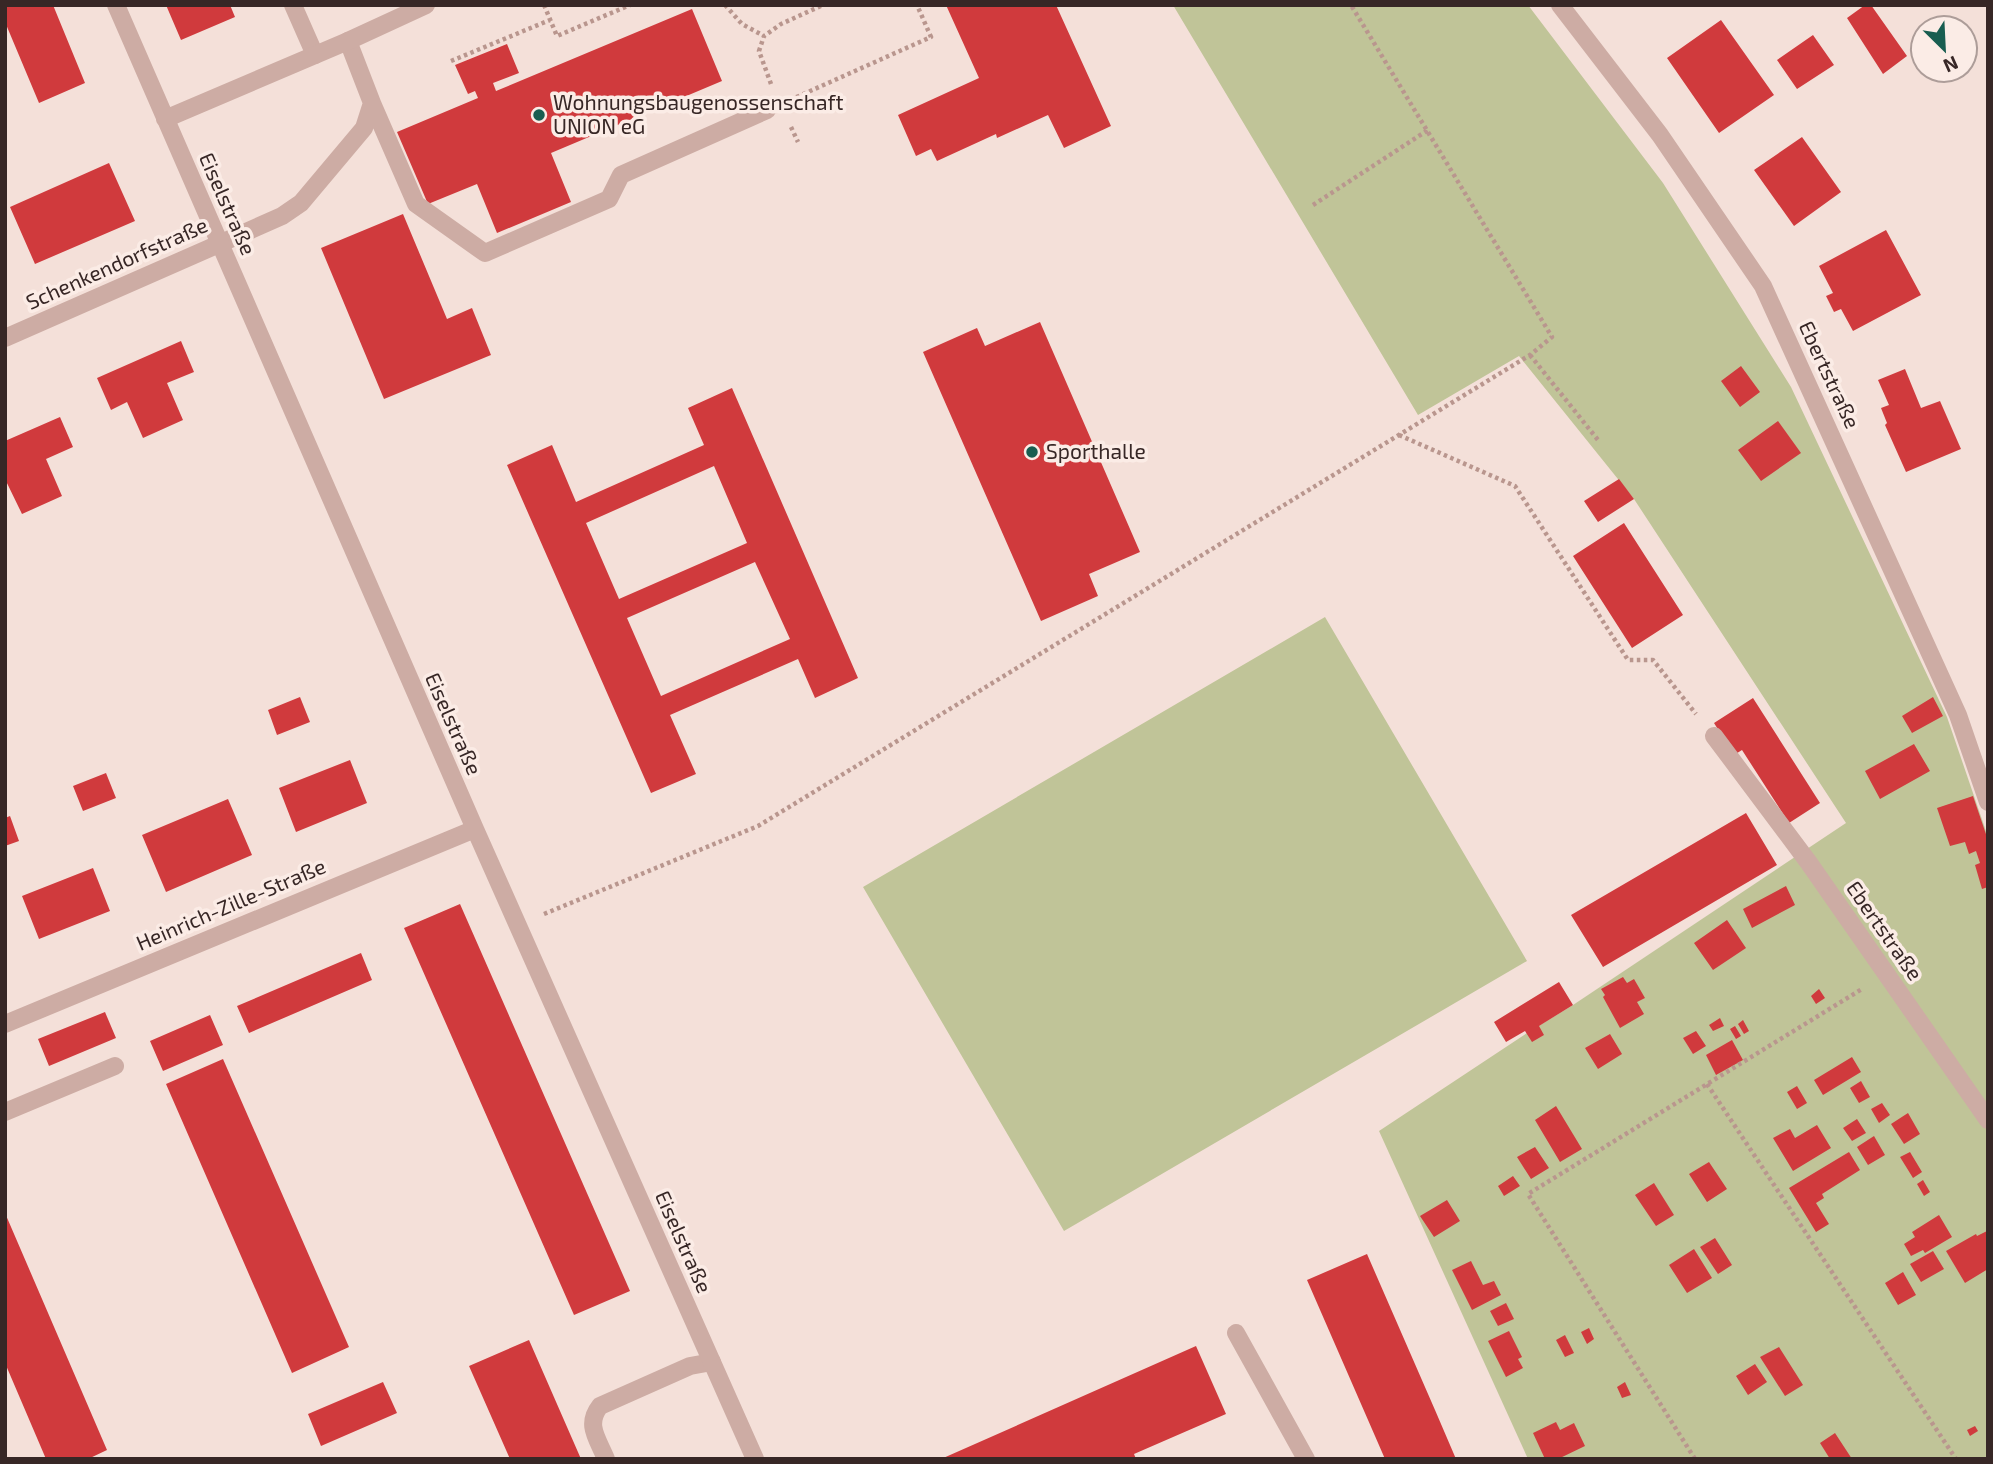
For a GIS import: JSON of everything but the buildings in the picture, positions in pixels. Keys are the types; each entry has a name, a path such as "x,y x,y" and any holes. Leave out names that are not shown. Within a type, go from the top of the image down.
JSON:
{"street":[{"name":"Eiselstraße","path":"116,5 474,829 755,1459"},
{"path":"293,5 315,55"},
{"path":"165,119 426,5"},
{"name":"Ebertstraße","path":"1560,5 1660,135 1763,286 1958,715 1988,802"},
{"path":"348,41 416,204 485,253 609,199 621,175 767,110"},
{"name":"Schenkendorfstraße","path":"5,338 282,216 301,203 364,128 372,103"},
{"name":"Ebertstraße","path":"1714,736 1809,863 1988,1120"},
{"name":"Heinrich-Zille-Straße","path":"5,1024 474,829"},
{"path":"5,1112 115,1066"},
{"path":"1236,1332 1306,1459"},
{"path":"606,1459 592,1426 593,1415 600,1406 690,1366 712,1362"}],"path":[{"path":"544,5 557,36 629,5"},
{"path":"725,5 741,24 764,36"},
{"path":"776,93 759,51 764,36 781,24 823,5"},
{"path":"818,88 931,37 917,5"},
{"path":"517,925 758,826 1530,355 1552,337 1351,5"},
{"path":"451,61 550,20"},
{"path":"786,117 798,142"},
{"path":"1313,205 1428,130"},
{"path":"1530,355 1598,440"},
{"path":"1398,435 1516,485 1628,660 1653,660 1714,736"},
{"path":"1695,1459 1528,1195 1886,974"},
{"path":"1707,1084 1956,1459"}],"green space":[{"path":"1173,5 1528,5 1663,183 1791,387 1947,717 1988,837 1988,1459 1528,1459 1379,1131 1846,823 1634,499 1519,356 1418,415"},
{"path":"1325,617 1527,961 1064,1231 863,887"}],"place":[{"name":"Wohnungsbaugenossenschaft UNION eG","path":"539,115"},
{"name":"Sporthalle","path":"1032,452"}]}
